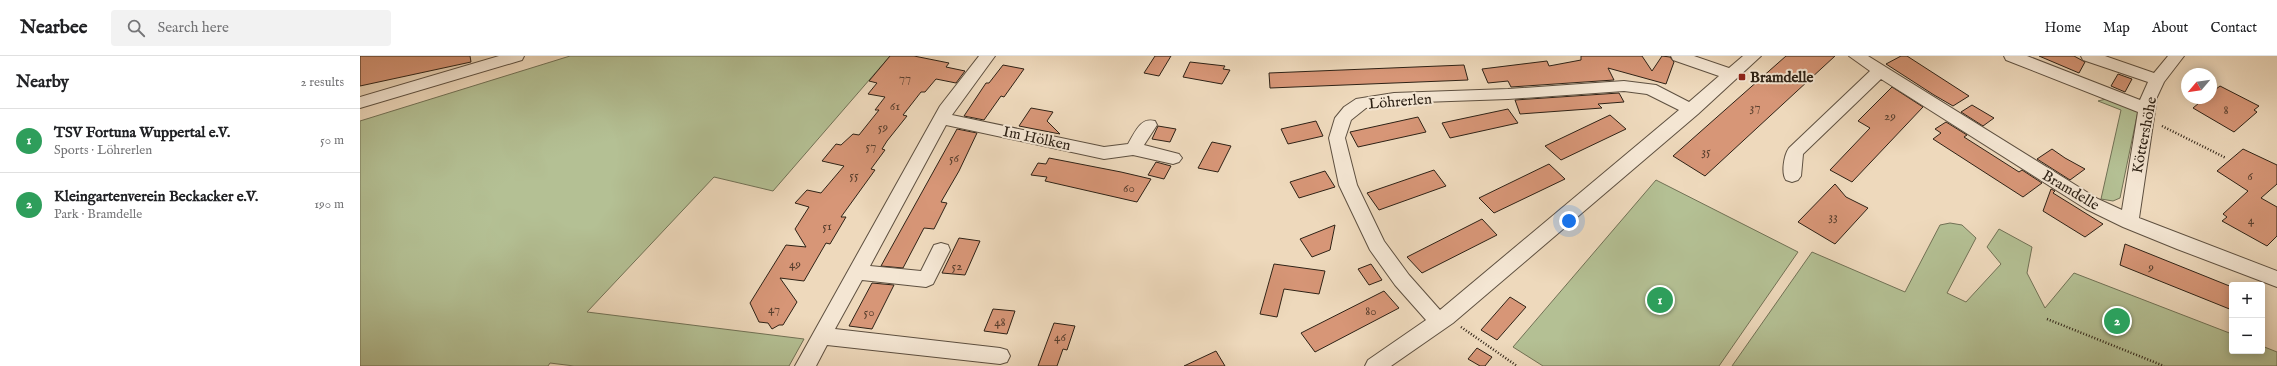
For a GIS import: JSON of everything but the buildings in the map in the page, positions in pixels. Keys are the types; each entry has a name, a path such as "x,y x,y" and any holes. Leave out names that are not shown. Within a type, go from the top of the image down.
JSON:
{"street":[{"path":"360,103 516,56"},
{"path":"805,366 948,106 987,56"},
{"path":"1679,56 1731,75"},
{"path":"1375,366 1443,319 1692,110 1753,56"},
{"name":"Bramdelle","path":"1857,56 2092,204 2129,222 2202,253 2277,279"},
{"path":"2012,56 2146,114"},
{"path":"2089,56 2157,80"},
{"name":"Köttershöhe","path":"2129,222 2149,97 2157,80 2176,56"},
{"path":"1792,176 1795,152 1880,71"},
{"name":"Löhrerlen","path":"1443,319 1402,280 1377,245 1348,185 1337,138 1343,118 1350,111 1362,103 1394,98 1501,95 1624,86 1650,89 1692,110"},
{"name":"Im Hölken","path":"941,118 1104,153 1133,149 1173,158"},
{"path":"1133,149 1149,125"},
{"path":"857,272 926,278 941,250"},
{"path":"822,336 1000,356"}],"path":[{"path":"2146,114 2226,158"},
{"path":"1443,319 1517,366"},
{"path":"2047,319 2164,366"}],"green space":[{"path":"570,56 890,56 773,191 714,177 587,312 804,339 789,366 574,366 550,363 548,366 360,366 360,121"},
{"path":"2118,96 2138,111 2120,198 2113,201 2101,199 2121,110 2098,101"},
{"path":"1656,180 1798,252 1719,366 1543,366 1513,347"},
{"path":"1950,223 1962,225 1976,238 1947,293 1966,302 2001,264 1987,247 1999,229 2032,247 2027,273 2045,308 2074,273 2229,333 2229,354 2265,354 2265,347 2277,352 2277,366 1732,366 1812,252 1905,292 1940,225"}],"place":[{"name":"Bramdelle","path":"1742,77"},
{"name":"TSV Fortuna Wuppertal e.V.","path":"1660,300"},
{"name":"Kleingartenverein Beckacker e.V.","path":"2117,321"}]}
